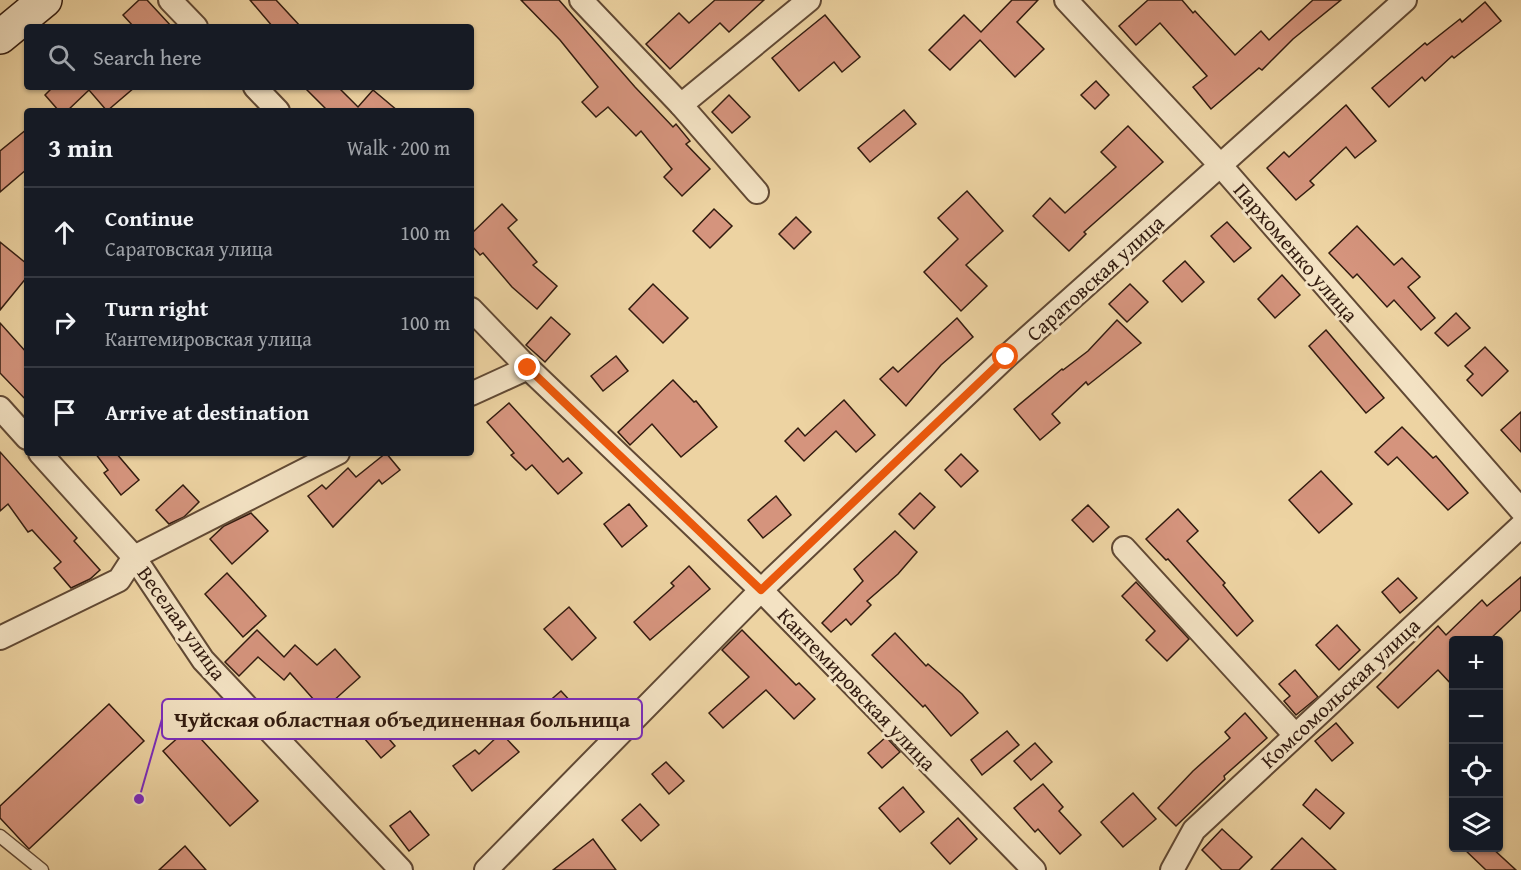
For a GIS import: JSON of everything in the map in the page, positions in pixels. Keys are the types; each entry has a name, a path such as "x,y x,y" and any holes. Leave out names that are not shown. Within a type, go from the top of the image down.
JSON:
{"main road":[{"path":"0,37 45,0"}],"street":[{"path":"170,0 193,24"},
{"path":"581,0 681,105 757,192"},
{"path":"681,105 809,0"},
{"name":"Пархоменко улица","path":"1066,0 1221,166 1518,501"},
{"name":"Саратовская улица","path":"486,870 761,590 1006,357 1405,0"},
{"path":"258,90 275,108"},
{"name":"Кантемировская улица","path":"474,312 528,368 761,590 1034,870"},
{"path":"474,393 528,368"},
{"path":"0,408 24,435"},
{"name":"Веселая улица","path":"43,456 134,557 203,660 401,870"},
{"path":"0,638 118,580 134,557 332,456"},
{"name":"Комсомольская улица","path":"1172,870 1194,830 1521,526"},
{"path":"1124,548 1295,735"}],"lane":[{"path":"0,836 40,870"}],"building":[{"path":"139,0 147,0 169,24 131,24 123,15"},
{"path":"250,0 276,0 298,24 270,24"},
{"path":"521,0 559,0 635,87 673,127 676,124 690,141 686,144 710,169 682,196 664,177 672,169 641,131 636,136 608,107 596,117 582,102 598,87 560,40"},
{"path":"715,0 764,0 729,32 720,23 670,69 646,44 679,13 689,23"},
{"path":"1012,0 1038,0 1017,22 1044,49 1015,77 980,40 950,70 929,50 964,15 981,32"},
{"path":"1148,0 1182,0 1235,55 1261,31 1269,40 1313,0 1341,0 1293,39 1262,70 1259,68 1211,109 1193,87 1207,76 1160,23 1136,45 1119,26"},
{"path":"1485,2 1501,21 1454,58 1452,56 1425,81 1422,77 1389,107 1372,88 1425,43 1427,45 1460,19 1462,22"},
{"path":"825,15 860,57 842,72 834,62 799,91 772,58"},
{"path":"1096,81 1109,95 1095,109 1081,95"},
{"path":"50,90 89,90 70,108 56,108 45,95"},
{"path":"89,90 132,90 110,108 104,108"},
{"path":"307,90 341,90 358,107 373,90 394,108 325,108"},
{"path":"729,95 750,117 732,133 712,112"},
{"path":"1346,105 1376,141 1355,158 1346,147 1310,181 1314,185 1296,200 1267,168 1284,152 1289,157"},
{"path":"904,110 916,124 870,162 858,148"},
{"path":"1128,126 1163,162 1084,232 1086,234 1069,251 1033,216 1050,198 1065,213 1116,167 1101,152"},
{"path":"24,131 24,172 0,192 0,151"},
{"path":"967,191 1003,231 966,265 987,286 961,311 924,272 958,239 938,218"},
{"path":"502,204 517,220 508,228 537,262 533,265 557,286 537,309 512,287 483,253 480,255 474,248 474,231"},
{"path":"714,209 732,226 710,248 693,231"},
{"path":"796,217 811,232 794,249 779,234"},
{"path":"1227,222 1251,248 1234,262 1211,236"},
{"path":"1357,226 1394,265 1402,258 1420,277 1408,287 1435,318 1421,330 1394,300 1387,307 1357,274 1353,278 1329,253"},
{"path":"0,242 24,262 24,281 0,310"},
{"path":"1185,261 1204,282 1182,302 1163,281"},
{"path":"1282,275 1300,295 1275,318 1258,299"},
{"path":"653,284 688,318 663,343 629,309"},
{"path":"1130,284 1148,302 1127,322 1109,304"},
{"path":"1456,313 1470,328 1448,346 1435,333"},
{"path":"551,317 570,334 545,362 526,345"},
{"path":"957,318 973,337 941,365 906,406 880,379 893,367 898,372"},
{"path":"1117,320 1141,343 1088,385 1086,382 1052,414 1060,423 1040,440 1014,409 1062,369 1088,351"},
{"path":"0,323 24,350 24,398 0,373"},
{"path":"1326,330 1384,398 1366,413 1309,346"},
{"path":"1485,347 1508,371 1482,396 1467,380 1473,374 1465,366"},
{"path":"616,356 628,371 603,391 591,376"},
{"path":"673,380 694,402 696,401 717,427 681,457 652,424 630,445 618,432"},
{"path":"844,400 875,435 856,452 836,431 804,461 785,441 798,428 805,436"},
{"path":"509,403 563,462 568,458 582,473 558,494 532,465 526,470 511,455 514,453 487,422"},
{"path":"1521,412 1521,452 1501,430"},
{"path":"1402,427 1433,458 1436,456 1468,493 1448,510 1397,457 1388,465 1375,452"},
{"path":"0,452 77,538 74,541 100,570 90,579 71,588 54,568 61,562 32,530 28,532 8,504 0,511"},
{"path":"961,454 978,471 961,487 945,470"},
{"path":"97,456 119,456 139,480 121,495 104,473 108,470"},
{"path":"382,456 388,456 400,470 382,484 379,480 333,527 308,496 322,485 326,489 348,468 356,477"},
{"path":"1321,471 1352,504 1319,533 1289,500"},
{"path":"183,485 199,502 184,517 169,524 156,510"},
{"path":"920,493 935,507 914,529 899,514"},
{"path":"776,496 791,515 763,538 748,520"},
{"path":"629,504 647,526 622,547 604,524"},
{"path":"1088,505 1109,527 1093,542 1072,520"},
{"path":"1178,509 1198,531 1187,541 1225,583 1223,585 1253,621 1237,636 1168,559 1166,560 1146,539"},
{"path":"251,513 268,531 232,564 210,539 224,526"},
{"path":"895,531 917,552 898,574 867,601 871,605 851,625 846,619 831,632 822,623 863,581 854,569"},
{"path":"689,566 710,589 650,640 634,622 674,586 671,583"},
{"path":"227,573 266,616 243,637 205,594"},
{"path":"1521,577 1521,610 1493,636 1449,636 1449,682 1438,670 1398,708 1377,687 1438,626 1446,635 1482,600 1487,606"},
{"path":"1398,578 1417,598 1400,613 1382,592"},
{"path":"1136,582 1189,639 1167,661 1146,640 1155,631 1122,596"},
{"path":"569,607 596,638 572,660 544,629"},
{"path":"1337,625 1360,650 1339,670 1316,645"},
{"path":"257,630 284,657 295,645 317,665 335,649 360,677 323,710 290,673 284,680 258,657 239,676 225,662"},
{"path":"742,630 796,685 799,683 815,699 794,719 766,690 723,728 709,713 749,677 722,650"},
{"path":"895,633 926,666 928,664 962,694 978,713 951,736 925,705 923,707 872,655"},
{"path":"1295,670 1318,697 1296,715 1284,701 1290,696 1279,684"},
{"path":"561,691 573,704 552,723 539,710"},
{"path":"109,704 144,741 29,849 0,818 0,806"},
{"path":"367,713 395,746 381,758 353,725"},
{"path":"1245,713 1267,738 1224,776 1225,779 1176,826 1158,808 1193,771 1230,738 1225,732"},
{"path":"1336,723 1353,743 1332,761 1315,741"},
{"path":"190,727 258,801 230,826 163,751"},
{"path":"1007,731 1019,745 982,775 971,760"},
{"path":"501,733 519,752 472,791 453,766 475,750 479,754"},
{"path":"886,737 900,752 882,768 868,753"},
{"path":"1035,743 1052,762 1031,780 1014,761"},
{"path":"666,762 684,781 669,794 652,774"},
{"path":"1043,784 1063,807 1059,811 1081,835 1060,854 1038,829 1035,832 1014,808"},
{"path":"903,787 924,812 900,832 879,808"},
{"path":"1316,789 1344,813 1330,829 1303,805"},
{"path":"1133,793 1156,819 1123,847 1101,822"},
{"path":"640,804 659,825 641,841 622,820"},
{"path":"410,811 429,835 409,851 390,826"},
{"path":"958,818 977,839 950,864 931,843"},
{"path":"1222,829 1252,857 1239,870 1222,870 1202,850"},
{"path":"1302,838 1336,870 1271,870"},
{"path":"593,839 616,870 553,870"},
{"path":"185,846 206,870 159,870"},
{"path":"1467,852 1496,852 1516,870 1486,870"}],"place":[{"name":"Чуйская областная объединенная больница","path":"139,799"}],"route":[{"path":"528,368 761,590 1006,357"}]}
